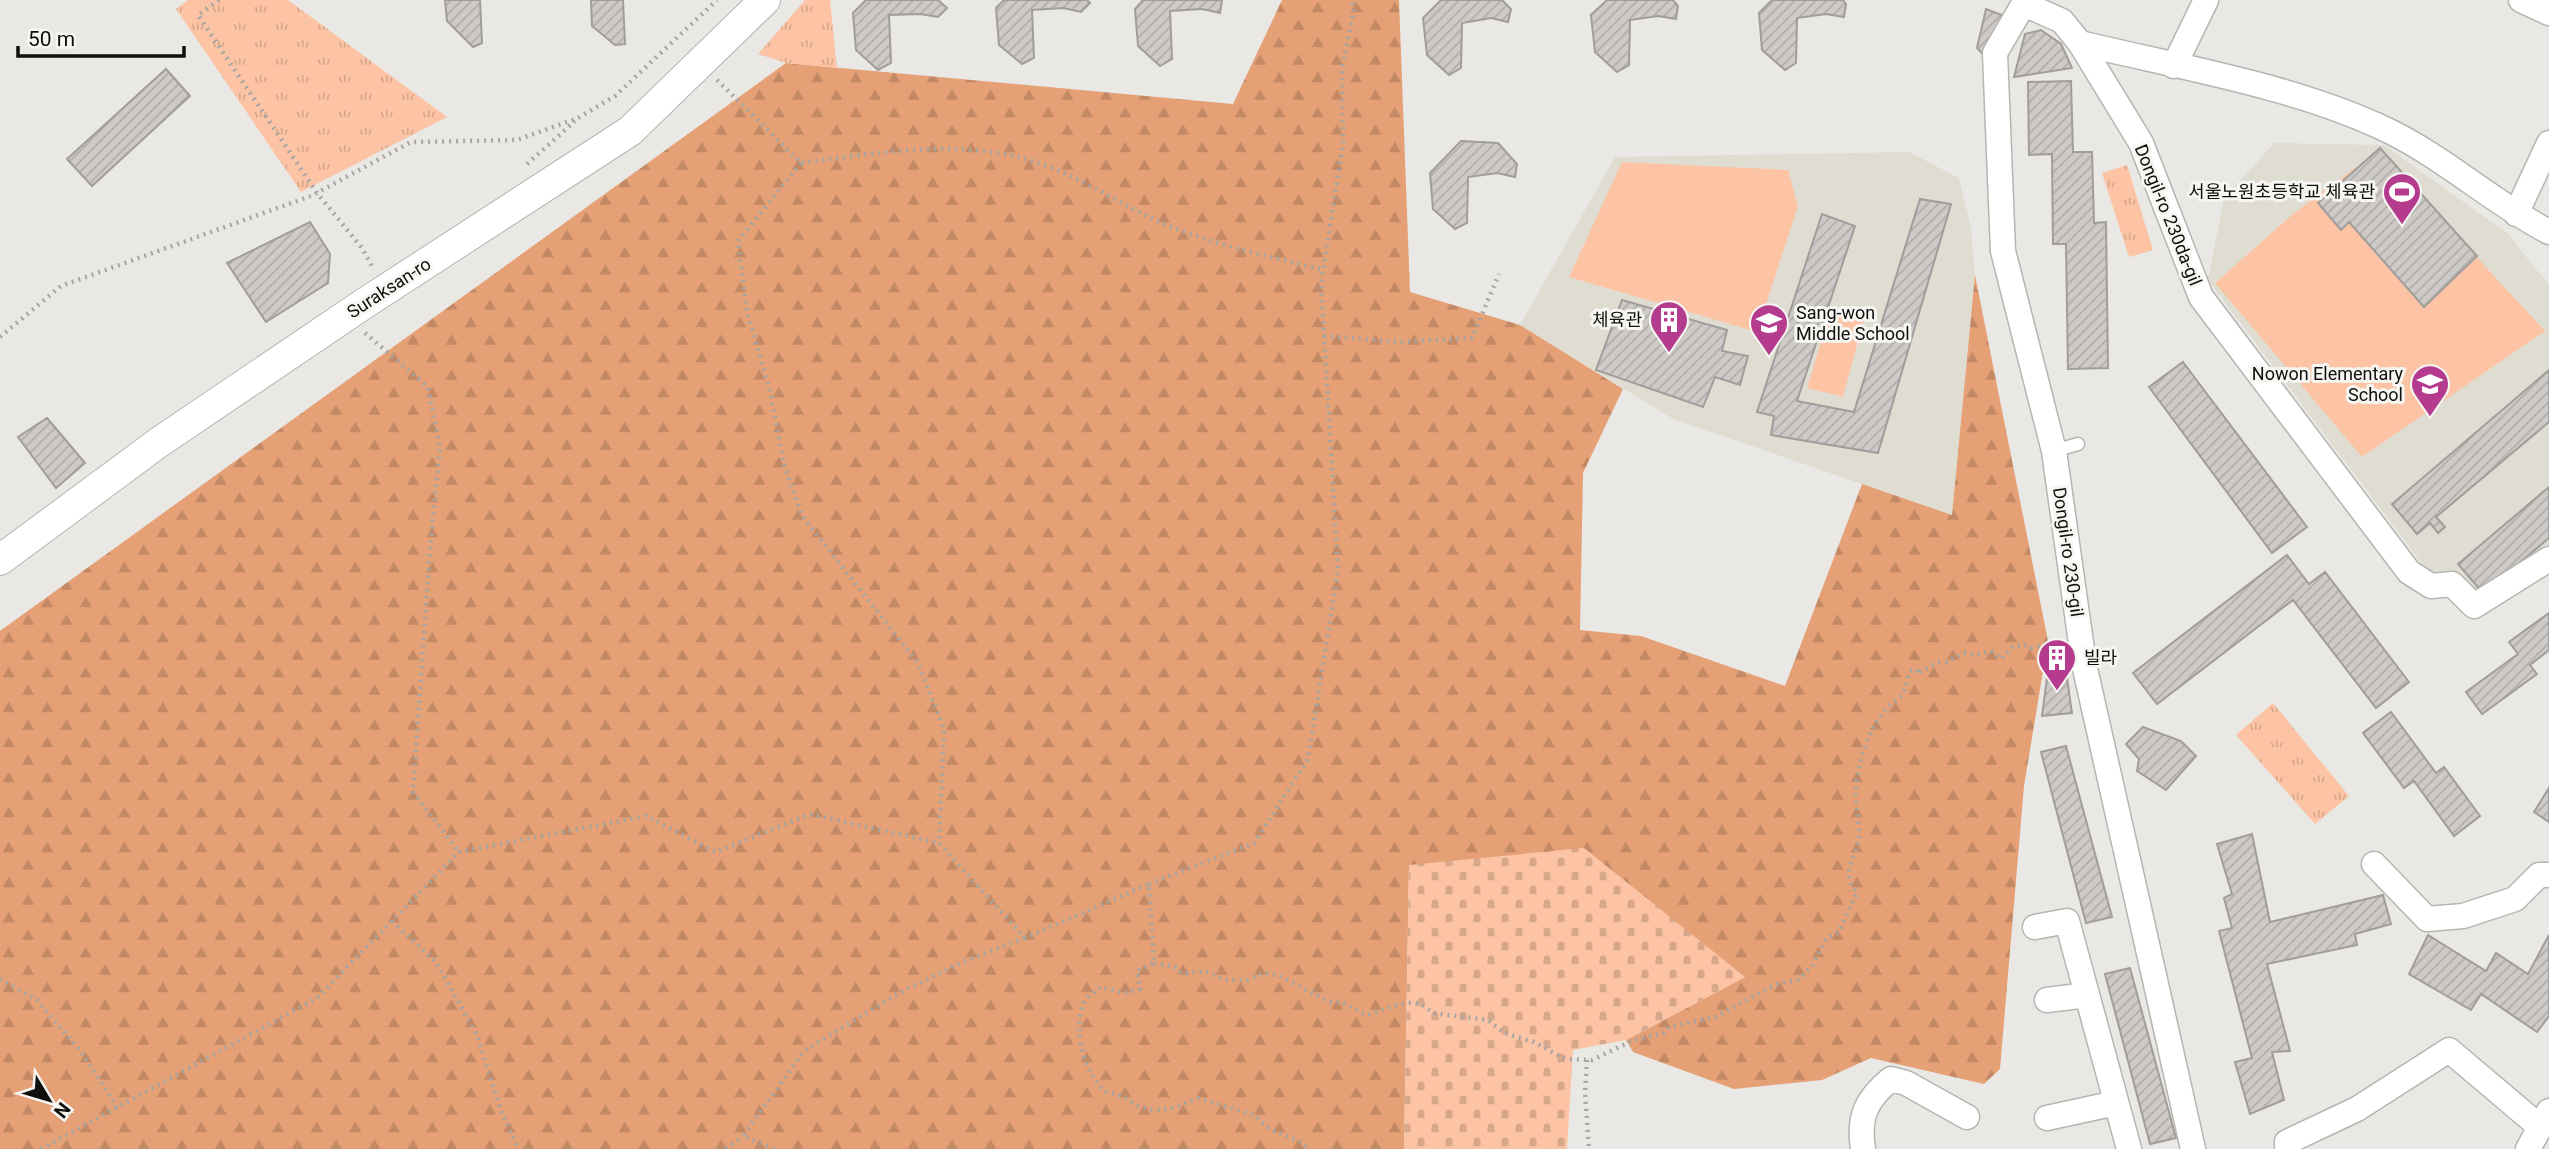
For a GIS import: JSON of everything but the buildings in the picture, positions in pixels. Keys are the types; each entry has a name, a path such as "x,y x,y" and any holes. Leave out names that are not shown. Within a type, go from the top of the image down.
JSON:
{"street":[{"name":"Suraksan-ro","path":"0,561 158,443 346,316 630,131 765,0"},
{"path":"2174,66 2206,0"},
{"path":"2521,0 2549,13"},
{"name":"Dongil-ro 230da-gil","path":"2025,2 2062,21 2080,43 2141,143 2201,297 2409,572 2431,586 2452,584 2474,606 2549,559"},
{"name":"Dongil-ro 230-gil","path":"2025,2 1995,53 2003,251 2054,451 2080,642 2193,1149"},
{"path":"2080,43 2321,102 2384,128 2454,168 2516,214 2549,232"},
{"path":"2516,214 2549,143"},
{"path":"2374,864 2427,919 2463,916 2515,899 2546,872"},
{"path":"2035,927 2067,921 2129,1149"},
{"path":"2047,1000 2087,995"},
{"path":"2287,1149 2287,1142 2357,1109 2449,1050 2544,1119 2528,1149"},
{"path":"1863,1149 1861,1115 1873,1093 1891,1079 1906,1083 1967,1117"},
{"path":"2047,1118 2116,1103"}],"lane":[{"path":"2054,451 2078,444"}],"path":[{"path":"219,0 198,15 317,192 362,248 376,272"},
{"path":"0,337 61,286 317,192 411,142 517,140 578,118 615,96 717,0"},
{"path":"726,1149 743,1136 804,1051 897,993 961,962 1254,843 1308,759 1338,570 1321,284 1343,143 1342,68 1353,10 1352,0"},
{"path":"701,65 801,163"},
{"path":"526,165 578,118"},
{"path":"939,843 944,729 918,663 802,516 784,464 771,391 747,311 738,241 801,163 955,148 1028,159 1104,191 1164,223 1247,251 1324,270"},
{"path":"1324,336 1401,342 1472,338 1499,274"},
{"path":"346,316 428,387 440,448 430,548 413,792 459,852"},
{"path":"1309,1149 1299,1140 1269,1129 1254,1115 1210,1101 1198,1098 1172,1109 1151,1112 1120,1093 1107,1093 1101,1088 1081,1052 1081,1013 1085,999 1101,987 1124,993 1140,989 1137,971 1154,963 1175,967 1182,974 1205,971 1226,980 1247,979 1265,973 1277,975 1330,1002 1341,1003 1366,1015 1399,1002 1427,1007 1432,1013 1488,1020 1504,1033 1534,1042 1565,1059 1587,1060 1679,1024 1715,1017 1776,984 1798,980 1813,965 1827,937 1839,932 1857,892 1847,878 1849,862 1860,831 1855,792 1859,768 1871,728 1885,709 1902,695 1910,671 1918,671 1917,674 1938,662 1946,662 1964,653 1977,655 1991,651 2001,659 2013,646 2028,645 2031,648 2055,641 2080,642"},
{"path":"41,1149 317,998 459,852 646,816 716,852 810,814 939,843 1025,937"},
{"path":"1149,884 1154,963"},
{"path":"392,921 436,962 477,1035 500,1108 518,1149"},
{"path":"0,979 37,1000 82,1053 117,1107"},
{"path":"1587,1060 1585,1092 1589,1149"},
{"path":"743,1136 774,1149"}],"shaded area":[{"name":"Nowon Elementary School","path":"2274,143 2384,145 2507,233 2549,285 2549,550 2475,597 2432,577 2208,280 2224,199"},
{"name":"Sang-won Middle School","path":"1909,152 1959,178 1971,228 1975,275 1952,515 1673,419 1520,325 1615,157"}],"green space":[{"path":"188,0 288,0 447,117 301,192 176,9"},
{"path":"805,0 830,0 837,68 786,63 758,54"},
{"path":"1282,0 1399,0 1410,292 1520,325 1623,389 1583,473 1580,630 1641,636 1785,686 1862,484 1952,515 1975,275 2048,641 2024,786 2000,1069 1984,1084 1871,1058 1822,1080 1734,1089 1633,1052 1626,1040 1745,977 1409,866 1404,1149 0,1149 0,631 786,63 1233,104"},
{"path":"2378,151 2545,331 2362,457 2215,283 2293,214"},
{"path":"1622,162 1788,170 1798,206 1757,332 1569,277"},
{"path":"2127,165 2153,250 2129,257 2102,173"},
{"path":"1831,309 1864,319 1843,397 1807,388"},
{"path":"2273,703 2349,796 2315,824 2236,735"},
{"path":"1584,848 1745,977 1626,1040 1573,1050 1567,1149 1404,1149 1409,865"}],"place":[{"name":"서울노원초등학교 체육관","path":"2402,226"},
{"name":"체육관","path":"1669,354"},
{"name":"Sang-won Middle School","path":"1769,357"},
{"name":"Nowon Elementary School","path":"2430,418"},
{"name":"빌라","path":"2057,692"}]}
